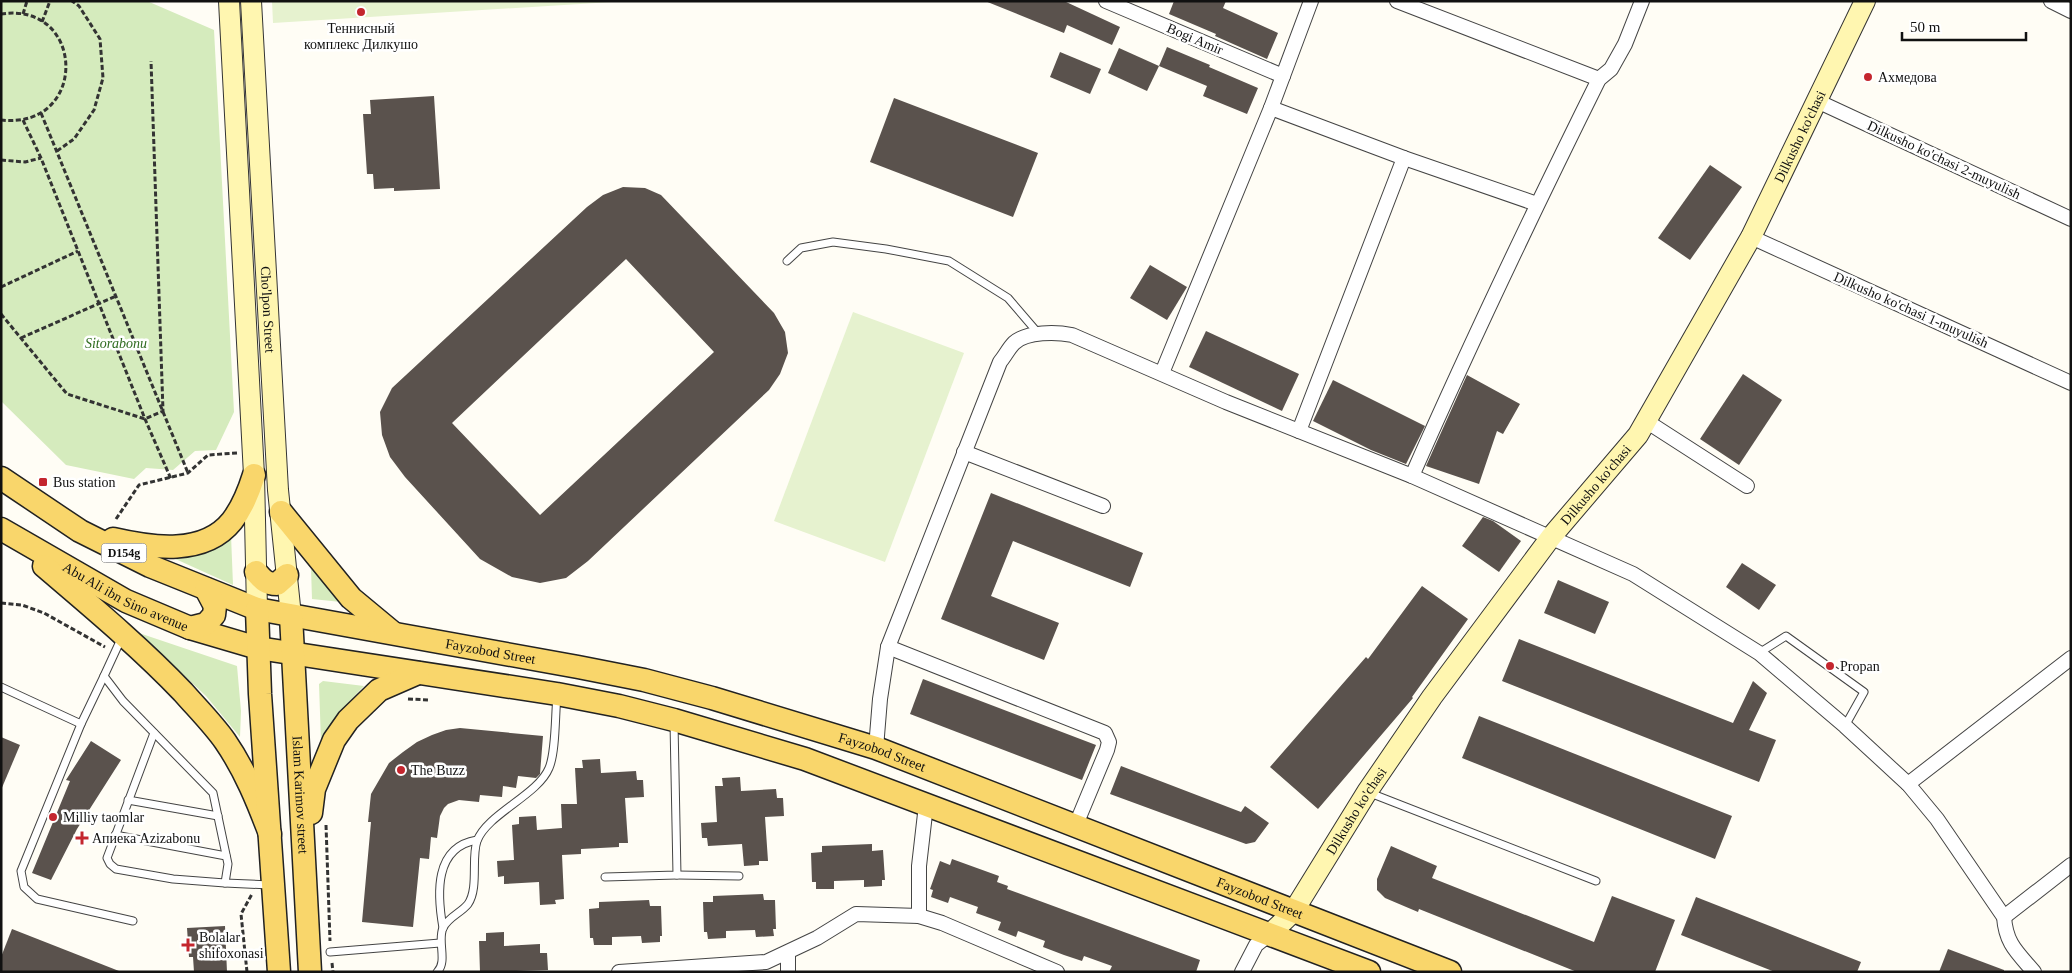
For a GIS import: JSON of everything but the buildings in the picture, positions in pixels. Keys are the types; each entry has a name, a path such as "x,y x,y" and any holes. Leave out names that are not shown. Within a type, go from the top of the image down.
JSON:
{"main road":[{"name":"Cho'lpon Street","path":"229,1 254,475 257,609"},
{"name":"Cho'lpon Street","path":"251,1 281,512 291,616"},
{"name":"Dilkusho ko'chasi","path":"1270,934 1293,912 1367,792 1432,696 1550,536 1638,435 1751,238 1865,1"},
{"path":"80,531 137,545 165,547 185,546 214,538 232,521 245,500 254,475"},
{"name":"D154g","path":"1,478 80,531 150,566 257,609 291,616"},
{"path":"281,512 351,598 392,632"},
{"path":"4,530 155,663 205,716 224,740 240,765 255,794 270,834"},
{"name":"Abu Ali ibn Sino avenue","path":"4,530 126,601 190,628 258,648 293,652"},
{"path":"256,572 263,580 271,584 278,584 287,575"},
{"path":"190,628 206,624 214,615 215,606 206,589"},
{"path":"257,609 260,694 279,972"},
{"name":"Fayzobod Street","path":"291,616 392,632 644,680 712,698 876,748 1450,972"},
{"name":"Islam Karimov street","path":"291,616 310,972"},
{"name":"Fayzobod Street","path":"293,652 557,694 674,720 805,758 1369,972"},
{"path":"304,869 314,790 334,740 348,720 379,690 393,682 423,672"},
{"path":"260,694 275,688 287,688 295,692"}],"street":[{"name":"Bogi Amir","path":"1106,1 1283,76"},
{"path":"1112,1 1283,76"},
{"path":"1162,373 1271,108 1311,1"},
{"path":"1397,1 1599,79"},
{"path":"1412,476 1537,204 1599,79 1611,69 1625,44 1642,1"},
{"path":"2051,1 2071,11"},
{"name":"Dilkusho ko'chasi 2-muyulish","path":"1818,101 2071,219"},
{"path":"1271,108 1404,158 1537,204"},
{"path":"1299,431 1404,158"},
{"name":"Dilkusho ko'chasi 1-muyulish","path":"1751,238 2071,383"},
{"path":"876,748 880,699 888,647 1000,362 1015,342 1038,333 1072,335 1226,402 1412,476 1633,574 1759,653 1845,726 1908,784 1937,819 2004,917 2005,933 2015,951 2034,972"},
{"path":"1646,421 1747,486"},
{"path":"964,452 1103,506"},
{"path":"888,647 1105,733 1108,742 1107,750 1075,827"},
{"path":"1908,784 2071,658"},
{"path":"919,916 919,866 926,804"},
{"path":"2004,917 2071,865"},
{"path":"619,972 766,962 788,953 856,914 919,916 942,923 1058,972"},
{"path":"1242,972 1256,945 1270,934"},
{"path":"788,953 788,972"}],"lane":[{"path":"787,260 800,248 833,242 886,249 948,261 1008,298 1038,333"},
{"path":"123,634 81,724 20,871 24,887 36,898 133,921"},
{"path":"1759,653 1786,636 1864,692 1845,726"},
{"path":"104,676 123,702 213,793 228,864 226,883"},
{"path":"1,687 81,724"},
{"path":"443,928 468,904 474,883 477,840 505,811 542,781 550,768 557,694"},
{"path":"674,720 676,875"},
{"path":"154,733 107,858 110,864 116,869 173,879 274,885"},
{"path":"1367,792 1596,881"},
{"path":"128,800 218,816"},
{"path":"115,835 226,856"},
{"path":"437,972 440,970 442,962 440,943 443,928 440,913 440,885 443,866 450,853 466,842 477,840"},
{"path":"605,877 739,876"},
{"path":"330,952 440,943"}],"path":[{"path":"23,14 27,1"},
{"path":"42,22 50,1"},
{"path":"57,151 74,139 94,110 103,78 100,38 79,6 72,1"},
{"path":"1,14 14,12 32,15 48,25 60,40 67,57 66,76 60,94 48,108 32,118 15,122 1,120"},
{"path":"151,61 163,411"},
{"path":"41,113 188,473"},
{"path":"23,120 41,158 171,479"},
{"path":"1,160 25,162 41,158"},
{"path":"1,287 78,251"},
{"path":"21,338 116,296"},
{"path":"1,314 67,394 145,418 163,411"},
{"path":"116,519 139,485 171,479 188,473 208,455 239,453"},
{"path":"1,603 22,605 44,613 98,641"},
{"path":"399,699 429,700"},
{"path":"326,820 330,952 333,972"},
{"path":"241,914 247,972"}],"green space":[{"name":"Sitorabonu","path":"1,1 147,1 214,30 234,412 216,450 195,451 173,470 146,468 134,479 66,465 1,401"},
{"name":"Теннисный комплекс Дилкушо","path":"272,1 628,1 273,23"},
{"path":"853,312 964,353 885,562 774,521"},
{"path":"231,535 233,585 171,557 203,552"},
{"path":"311,568 341,602 312,599"},
{"path":"139,633 237,666 241,711 240,737 206,696"},
{"path":"323,681 364,686 346,705 321,742 319,684"}],"place":[{"name":"Теннисный комплекс Дилкушо","path":"361,12"},
{"name":"Ахмедова","path":"1868,77"},
{"name":"Bus station","path":"43,482"},
{"name":"Propan","path":"1830,666"},
{"name":"The Buzz","path":"401,770"},
{"name":"Milliy taomlar","path":"53,817"},
{"name":"Апиека Azizabonu","path":"82,838"},
{"name":"Bolalar shifoxonasi","path":"188,945"}]}
